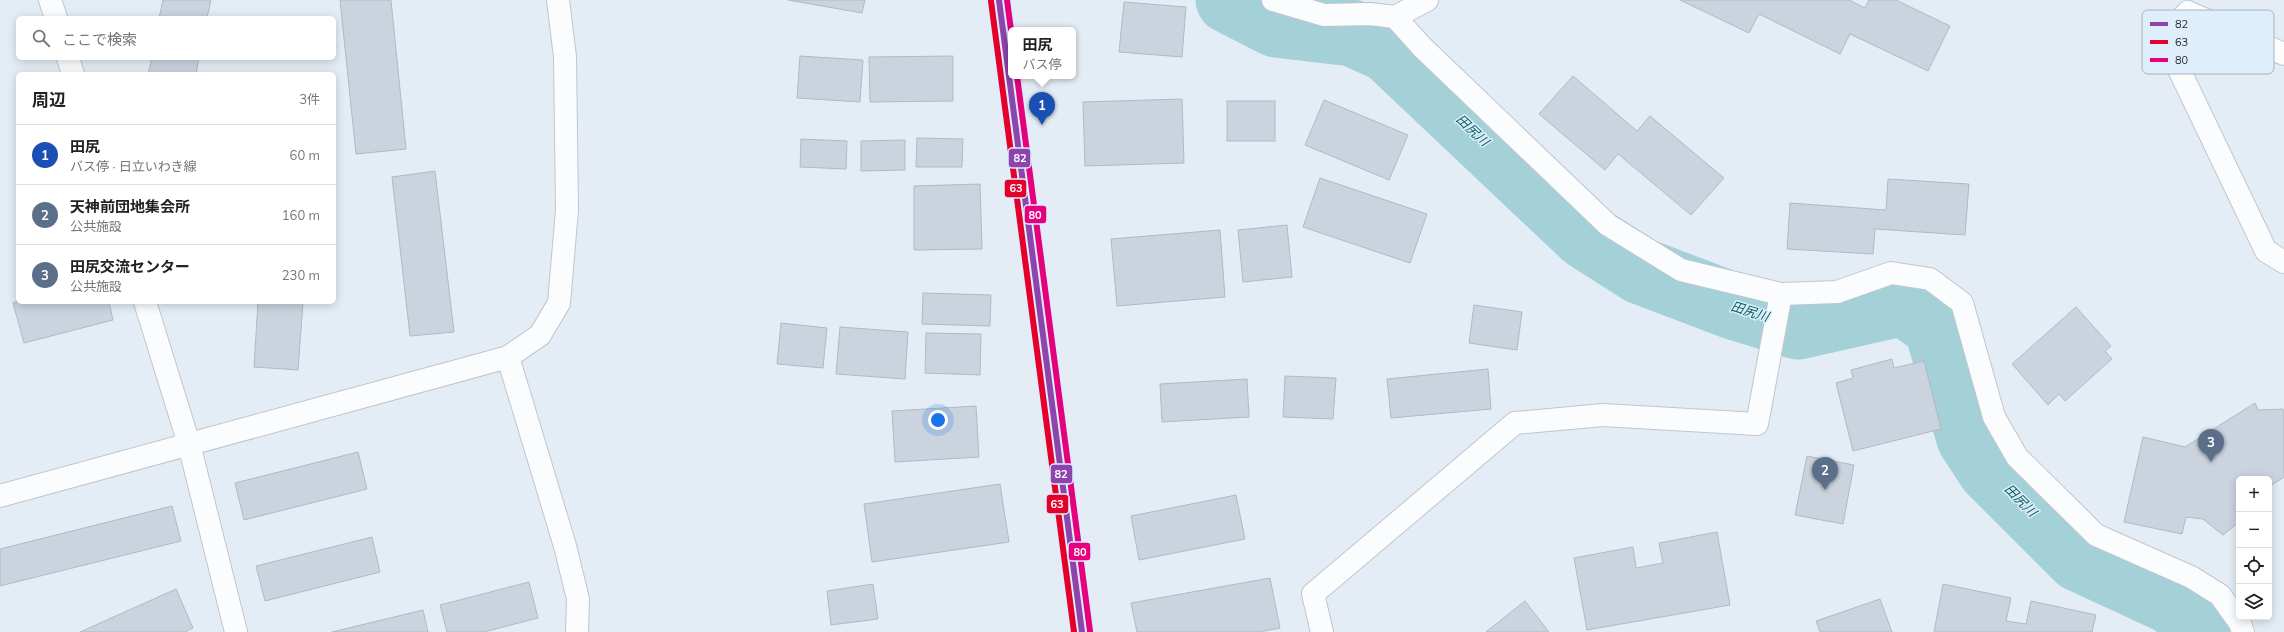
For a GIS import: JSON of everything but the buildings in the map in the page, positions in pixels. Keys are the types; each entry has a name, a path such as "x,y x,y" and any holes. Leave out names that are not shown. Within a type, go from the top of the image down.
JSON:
{"street":[{"path":"50,0 55,16"},
{"path":"0,496 508,357 540,335 559,303 567,210 565,57 558,0"},
{"path":"998,0 1008,75"},
{"path":"1273,0 1324,14 1370,14 1396,17 1426,0"},
{"path":"1396,17 1422,47 1608,225 1681,270 1780,302 1837,292 1891,273 1930,279 1962,303 1994,417 2018,456 2096,535 2191,577 2220,595 2240,623 2243,632"},
{"path":"2274,50 2284,54"},
{"path":"69,60 72,72"},
{"path":"2181,74 2266,251 2284,262"},
{"path":"1008,79 1082,632"},
{"path":"1322,632 1313,594 1515,423 1604,415 1757,424 1780,302"},
{"path":"146,304 189,444 236,632"},
{"path":"508,357 565,546 578,599 576,632"}],"waterway":[{"name":"田尻川","path":"1229,0 1276,24 1352,33 1388,49 1586,236 1641,271 1733,306 1798,326 1891,305 1908,305 1937,326 1970,438 1991,470 2079,558 2176,603 2200,632"}],"transit line":[{"name":"82","path":"999,0 1008,69"},
{"name":"80","path":"1007,0 1011,27"},
{"name":"63","path":"991,1 1074,632"},
{"name":"82","path":"1009,79 1082,632"},
{"name":"80","path":"1017,79 1090,631"}],"place":[{"name":"田尻","path":"1042,125"},
{"name":"田尻交流センター","path":"2211,462"},
{"name":"天神前団地集会所","path":"1825,490"}]}
